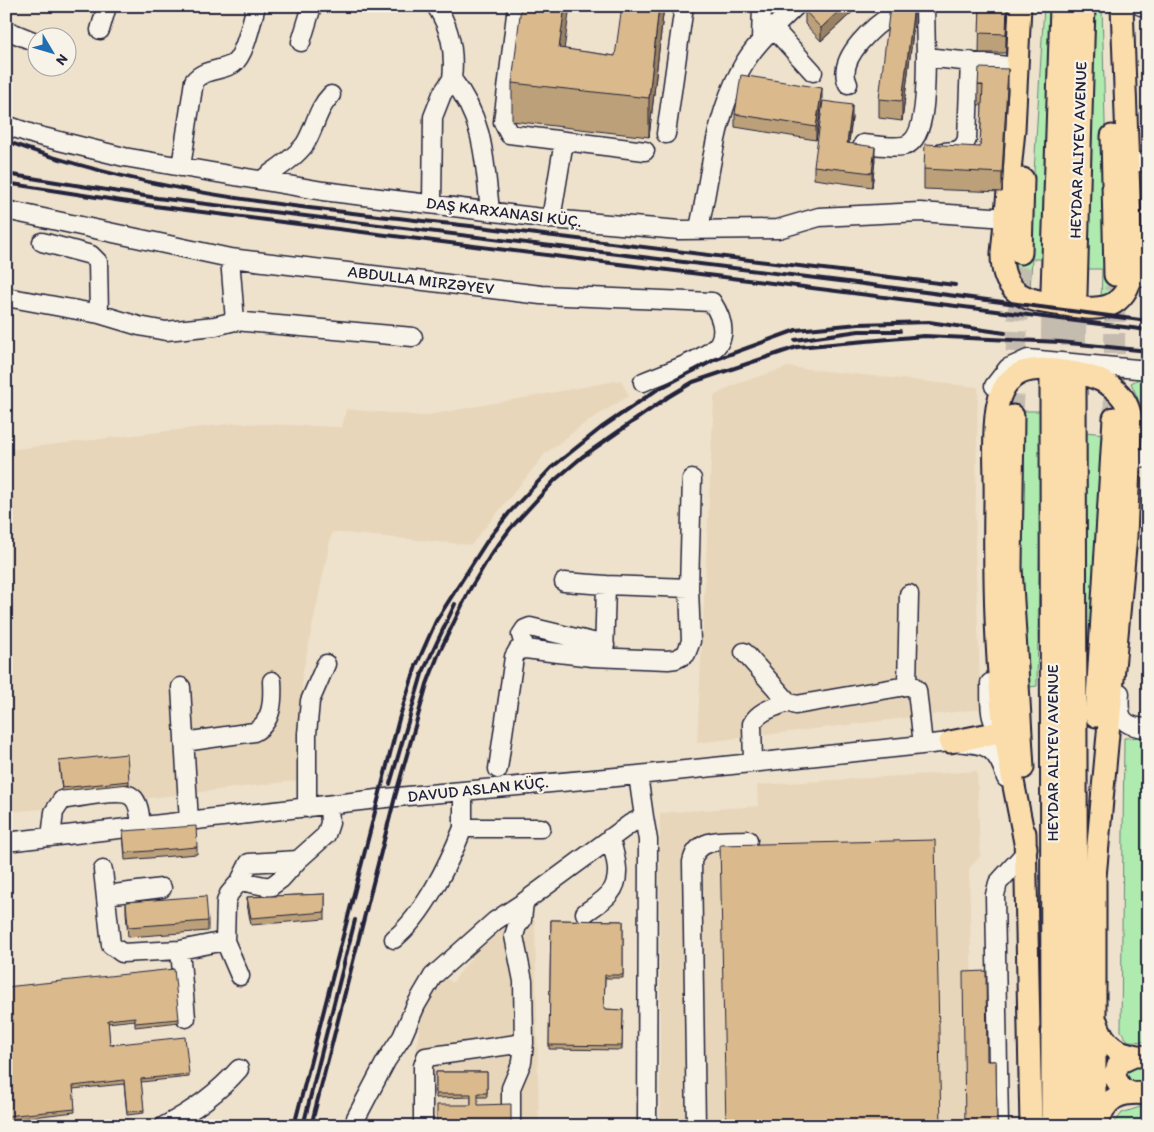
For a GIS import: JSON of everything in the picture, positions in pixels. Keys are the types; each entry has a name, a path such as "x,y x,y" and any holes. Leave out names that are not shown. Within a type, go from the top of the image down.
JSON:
{"highway":[{"name":"HEYDAR ALIYEV AVENUE","path":"1063,6 1064,292 1082,6"},
{"name":"HEYDAR ALIYEV AVENUE","path":"1054,1126 1071,376"},
{"name":"HEYDAR ALIYEV AVENUE","path":"1071,376 1075,1126"}],"main road":[{"path":"1020,6 1007,218 1002,253 1003,271 1009,285 1025,298 1094,309 1107,307 1122,296 1132,276 1138,162 1122,6"},
{"path":"1021,253 1032,6"},
{"path":"1109,6 1132,276"},
{"path":"1026,850 1001,699 995,570 996,424 999,399 1010,381 1029,369 1046,368 1080,373 1100,379 1120,394 1129,408 1140,459 1095,877"},
{"path":"1012,416 1011,568 1026,850 1031,1126"},
{"path":"1096,1126 1094,756 1114,418"},
{"path":"950,742 1005,730 1016,724 1019,696"},
{"path":"1095,1016 1100,1032 1108,1044 1121,1052 1141,1056"},
{"path":"1140,1093 1122,1088 1114,1076 1119,1063 1141,1056"},
{"path":"1096,1126 1107,1103 1122,1094 1140,1093"}],"street":[{"path":"100,30 107,6"},
{"path":"181,167 194,81 202,73 233,63 240,56 256,6"},
{"path":"301,42 312,6"},
{"path":"432,204 433,117 442,94 452,79 454,58 450,34 436,6"},
{"path":"517,6 503,122 504,128 510,134 517,136 645,151"},
{"path":"666,134 684,6"},
{"path":"762,6 767,35 814,72"},
{"path":"699,228 710,181 716,140 726,102 741,69 767,35 796,6"},
{"path":"1141,6 1148,7"},
{"path":"848,84 845,74 848,60 876,24 897,9 907,16 924,10 926,56 924,118 911,142 904,146 863,144"},
{"path":"6,30 28,39"},
{"path":"926,56 1017,67"},
{"path":"942,152 958,151 964,146 967,139 970,62"},
{"path":"452,79 467,99 477,123 483,144 490,210"},
{"path":"263,180 297,153 304,145 320,110 331,95"},
{"path":"6,125 35,135 124,157 323,191 552,219 669,230 699,228 778,229 819,217 920,212 1007,218"},
{"path":"552,219 564,141"},
{"name":"ABDULLA MIRZƏYEV","path":"6,210 230,258 542,295 712,302 720,314 722,328 720,342 708,353 643,382"},
{"path":"42,242 91,255 98,262 99,314"},
{"path":"230,258 235,321"},
{"path":"6,297 99,314 140,326 166,331 215,326 235,321 413,337"},
{"path":"1005,730 994,725 991,715 984,545 987,408 997,380 1016,363 1037,358 1071,376 1148,370"},
{"path":"1071,376 1105,370 1117,378 1132,397 1140,417 1140,459 1120,713 1129,726 1148,728"},
{"path":"498,769 514,657 518,650 604,651 668,660 683,657 688,651 691,641 689,588 692,479"},
{"path":"564,582 689,588"},
{"path":"604,651 606,585"},
{"path":"907,685 909,594"},
{"path":"744,652 788,702 796,705 806,705 912,685 917,690 923,745"},
{"path":"307,808 307,734 310,701 326,664"},
{"path":"184,742 254,732 261,728 266,722 273,702 272,681"},
{"path":"181,687 189,822"},
{"path":"754,762 752,724 754,719 788,702"},
{"name":"DAVUD ASLAN KÜÇ.","path":"6,842 463,791 638,775 950,742 984,746 998,756 1026,850"},
{"path":"638,775 648,840 646,1126"},
{"path":"394,939 408,927 428,898 463,828 463,791"},
{"path":"52,837 54,812 62,800 119,793 132,797 137,803 142,827"},
{"path":"240,881 270,887 281,879 298,860 326,835 330,823 329,806"},
{"path":"356,1118 386,1061 402,1037 416,1005 433,976 483,930 610,838 644,817"},
{"path":"463,828 541,828"},
{"path":"585,913 611,893 614,886 617,862 610,838"},
{"path":"696,1126 692,862 699,847 709,842 748,840"},
{"path":"999,1126 995,895 998,883 1026,850"},
{"path":"240,976 225,941 226,902 229,894 240,881 246,866 252,861 298,860"},
{"path":"103,870 111,945 115,950 122,953 180,950 225,941"},
{"path":"106,895 162,888"},
{"path":"511,1126 511,1088 522,1062 524,1043 523,981 514,936 517,926 522,920 524,902"},
{"path":"180,950 186,1018"},
{"path":"424,1126 423,1066 426,1057 524,1043"},
{"path":"164,1126 191,1112 224,1086 239,1069"}],"shaded area":[{"path":"788,367 978,387 975,546 981,709 697,743 714,396 733,385"},
{"path":"621,380 629,396 585,423 546,453 471,545 332,532 302,676 303,780 142,799 62,793 44,809 6,812 6,450 236,423 342,427 346,409 423,416"},
{"path":"977,771 980,856 969,869 972,985 963,986 965,1126 660,1126 660,813 758,806 757,785"},
{"path":"500,920 535,920 539,1126 418,1126 417,1047 422,1004 439,976 453,982"}],"green space":[{"path":"1044,6 1053,6 1045,259 1032,259 1030,289 1017,274 1014,255 1029,255"},
{"path":"1093,6 1102,6 1109,277 1125,279 1101,302 1102,269 1084,269"},
{"path":"1148,376 1148,449 1145,446 1146,417 1131,383"},
{"path":"1023,411 1042,411 1037,686 1030,687 1021,581 1020,482"},
{"path":"1085,432 1105,434 1095,601 1082,728"},
{"path":"1148,737 1148,1042 1128,1041 1121,1031 1124,738"},
{"path":"1131,1066 1148,1068 1148,1086 1129,1084 1124,1080 1126,1072"},
{"path":"1140,1107 1148,1108 1148,1126 1112,1126 1122,1113"}],"building":[{"path":"521,6 565,6 559,48 615,56 622,6 659,6 649,98 512,83"},
{"path":"810,6 844,6 821,28 805,11"},
{"path":"890,6 914,6 902,101 879,99"},
{"path":"980,6 1007,6 1006,34 979,33"},
{"path":"979,68 1008,69 1002,173 924,169 925,144 980,147 983,85 978,85"},
{"path":"741,75 822,88 816,127 735,114"},
{"path":"823,101 852,105 847,143 875,147 872,173 814,166"},
{"path":"127,754 129,781 62,788 59,761"},
{"path":"196,826 197,847 125,853 123,831"},
{"path":"935,840 941,1126 726,1126 720,845"},
{"path":"325,894 325,912 251,918 247,897"},
{"path":"206,896 208,921 128,927 126,902"},
{"path":"551,920 623,921 623,975 605,975 604,1009 623,1010 622,1046 549,1045"},
{"path":"174,969 179,1019 135,1023 135,1017 108,1020 110,1045 185,1037 189,1074 141,1079 144,1110 127,1112 124,1080 73,1086 75,1109 6,1116 6,987"},
{"path":"986,971 987,1061 996,1061 997,1124 965,1126 963,972"},
{"path":"436,1072 487,1072 487,1093 478,1093 478,1105 511,1104 511,1126 437,1126 437,1105 471,1105 471,1094 436,1094"}],"tunnel":[{"path":"1013,416 1021,253"},
{"path":"1114,418 1115,286"},
{"path":"1053,380 1054,291"},
{"path":"1073,383 1074,294"}],"railway":[{"path":"6,141 63,160 122,176 240,199 955,285"},
{"path":"6,174 157,198 848,282 1148,321"},
{"path":"6,183 154,206 1148,330"},
{"path":"294,1126 399,719 416,666 436,621 487,541 509,513 551,468 601,428 655,391 714,360 796,330 859,324 929,322 1005,333"},
{"path":"795,340 859,331 900,331"},
{"path":"311,1126 395,797 427,684 439,653 470,589 490,556 510,529 555,480 582,457 668,397 693,382 797,347 924,336 1060,342 1148,351"},
{"path":"390,784 422,674 455,604"},
{"path":"303,1126 355,920"}]}
